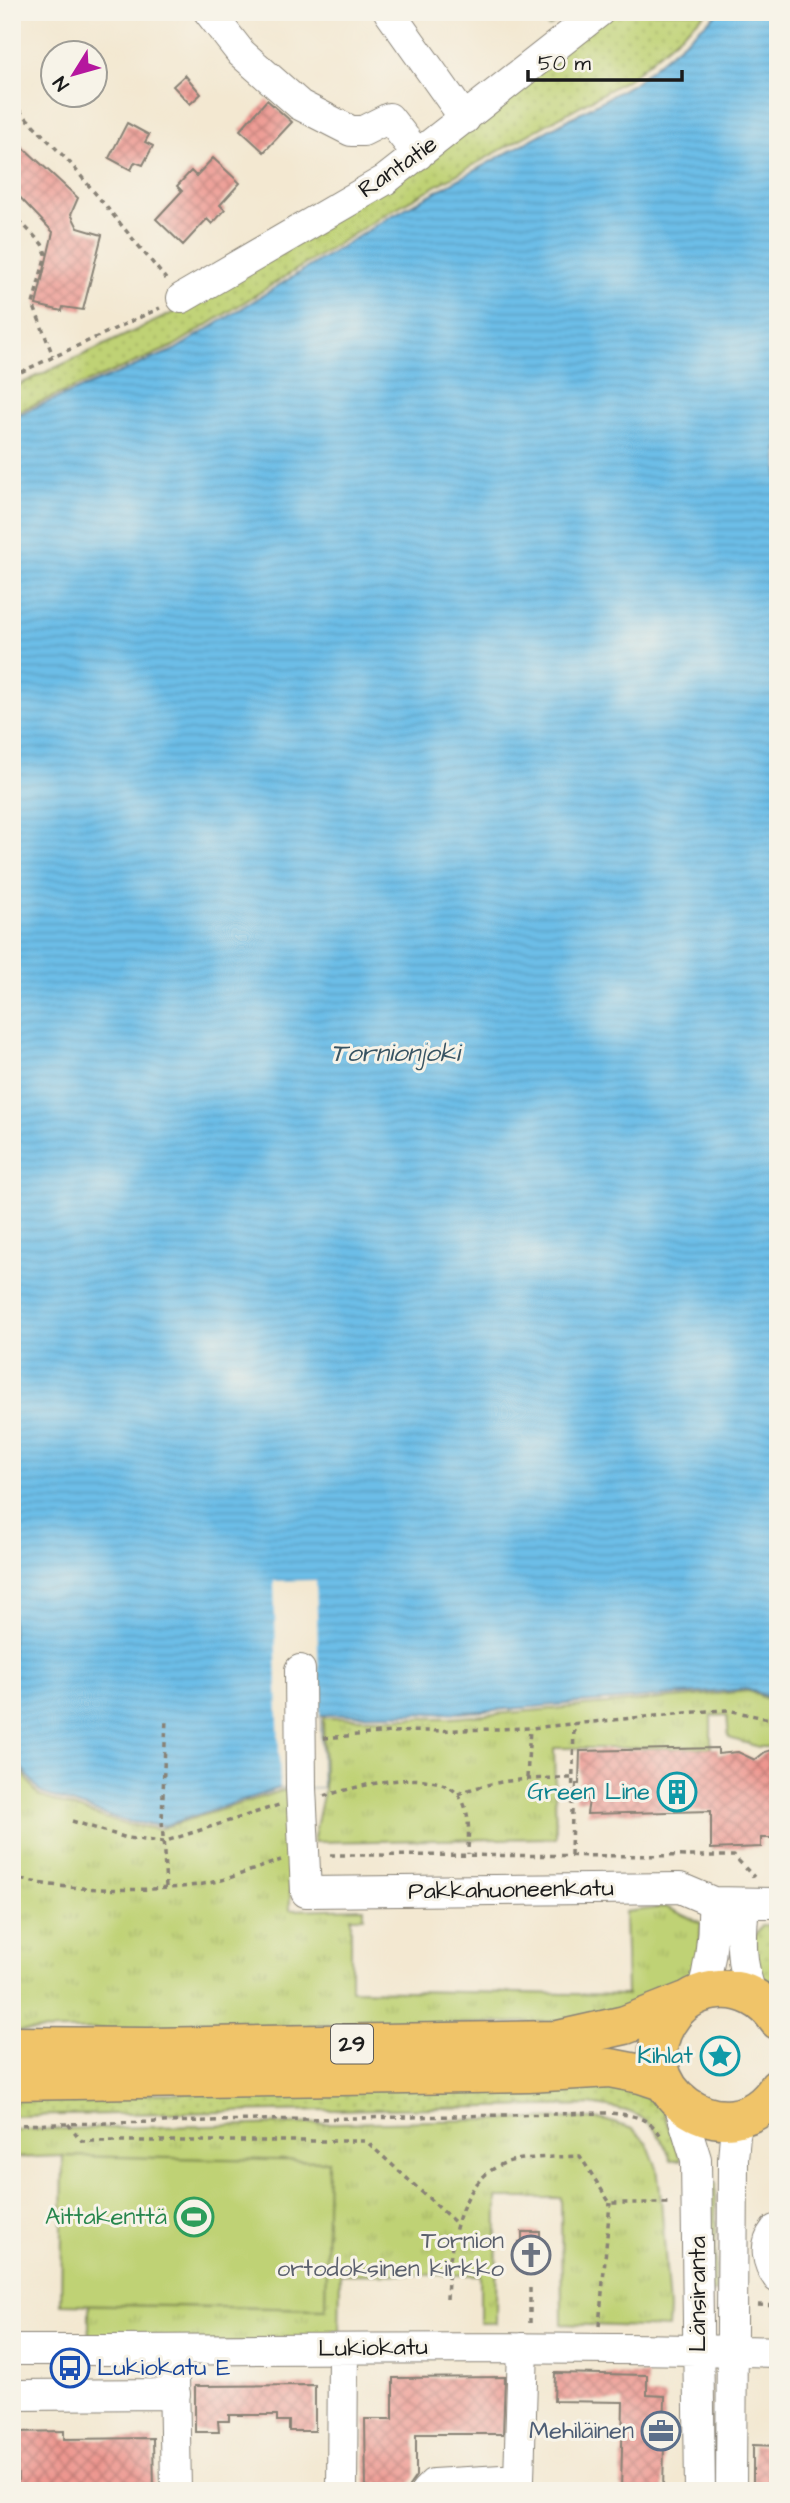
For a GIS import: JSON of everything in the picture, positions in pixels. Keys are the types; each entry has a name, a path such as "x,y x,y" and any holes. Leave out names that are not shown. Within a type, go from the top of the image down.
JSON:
{"highway":[{"name":"29","path":"12,2046 149,2047 558,2040 625,2025 694,1997 723,1989 743,1993 765,2009"},
{"path":"671,2091 658,2057 662,2032 668,2020 694,1997"},
{"name":"29","path":"12,2081 529,2073 610,2068 641,2074 671,2091 700,2115 726,2119 765,2102"}],"street":[{"path":"209,12 241,53 300,105 351,131 363,131 390,117 418,155"},
{"path":"390,12 465,119"},
{"name":"Rantatie","path":"182,298 385,180 599,12"},
{"path":"300,1670 302,1802"},
{"name":"Pakkahuoneenkatu","path":"302,1802 306,1892 680,1888 713,1902 778,1903"},
{"path":"694,1997 709,1970 714,1928 713,1902"},
{"path":"744,1903 741,1958 745,1980 765,2009"},
{"name":"Länsiranta","path":"671,2091 696,2159 700,2491"},
{"name":"Länsiranta","path":"731,2491 735,2135 765,2102"},
{"path":"778,2230 771,2235 768,2250 772,2271 778,2278"},
{"path":"426,2491 433,2484 519,2479 526,2340"},
{"name":"Lukiokatu","path":"12,2350 343,2349 526,2340 698,2351 778,2353"},
{"path":"342,2491 343,2349"},
{"path":"173,2351 176,2491"},
{"path":"12,2395 175,2394"}],"path":[{"path":"12,103 71,164 182,298 12,376"},
{"path":"12,213 42,244 46,254 33,304 53,356"},
{"path":"300,1741 391,1732 530,1728 718,1710 778,1721"},
{"path":"166,1718 163,1842 166,1887"},
{"path":"571,1855 574,1723"},
{"path":"527,1778 530,1728"},
{"path":"72,1821 127,1838 163,1842 281,1805 401,1778 437,1782 457,1794 466,1809 468,1854"},
{"path":"457,1794 482,1784 527,1778 573,1778"},
{"path":"12,2125 605,2113 642,2118 656,2128 664,2144"},
{"path":"68,2124 82,2141 366,2141 457,2224"},
{"path":"447,2299 448,2269 457,2224 467,2197 485,2175 506,2162 580,2156 610,2203 598,2334"},
{"path":"610,2203 672,2203"},
{"path":"526,2340 530,2287"}],"green space":[{"path":"538,12 568,12 549,27"},
{"path":"610,12 707,12 630,78 389,212 172,347 12,414 12,388 188,306"},
{"path":"749,1691 778,1704 778,1747 759,1747 729,1738 727,1715 711,1716 711,1748 554,1748 556,1838 313,1842 324,1790 323,1718 452,1718"},
{"path":"18,1766 39,1796 123,1824 159,1829 281,1791 299,1790 290,1830 290,1910 364,1908 364,1917 351,1917 351,1990 627,1995 625,1912 666,1907 701,1923 699,1967 685,1985 597,2021 12,2031 12,1767"},
{"path":"762,1925 778,1925 778,2003 754,1971 755,1936"},
{"path":"602,2083 633,2087 662,2109 681,2160 671,2160 658,2134 644,2119 624,2110 596,2105 12,2116 12,2097"},
{"path":"576,2118 604,2120 633,2129 647,2143 657,2168 661,2198 668,2328 562,2324 561,2198 497,2198 496,2323 480,2323 480,2275 340,2274 339,2346 89,2340 89,2304 325,2309 63,2156 12,2158 12,2130"},
{"name":"Aittakenttä","path":"63,2156 328,2161 325,2309 61,2304"},
{"path":"706,2183 716,2183 715,2292 705,2292"}],"water":[{"name":"Tornionjoki","path":"719,12 778,12 778,1701 748,1689 458,1713 320,1715 322,1787 280,1788 163,1826 124,1821 41,1793 18,1763 12,1764 12,417 174,350 391,216 633,84"}],"pier":[{"path":"316,1580 322,1787 280,1788 274,1581"}],"building":[{"path":"185,75 201,94 190,104 173,86"},
{"path":"267,100 292,122 264,152 240,130"},
{"path":"127,123 149,135 145,142 153,146 143,165 135,162 131,170 109,158"},
{"path":"12,137 78,198 71,214 78,228 102,235 83,310 63,307 62,311 36,305 53,232 12,189"},
{"path":"213,158 240,183 220,205 225,210 212,224 207,219 183,245 156,219 182,191 177,186 191,171 196,176"},
{"name":"Green Line","path":"718,1748 718,1754 738,1752 755,1760 765,1752 778,1748 778,1838 761,1838 761,1847 711,1849 711,1811 587,1814 589,1800 575,1800 576,1784 579,1784 580,1751"},
{"name":"Tornion ortodoksinen kirkko","path":"522,2232 540,2232 540,2243 543,2243 542,2267 519,2267 519,2242 522,2242"},
{"path":"555,2373 647,2375 647,2395 665,2396 663,2491 621,2491 623,2402 554,2401"},
{"path":"505,2377 503,2434 416,2434 416,2476 409,2486 409,2491 366,2491 365,2419 393,2419 393,2378"},
{"path":"315,2385 315,2431 289,2431 289,2421 277,2421 277,2415 229,2415 229,2421 218,2421 219,2432 195,2432 195,2386"},
{"path":"64,2431 64,2439 153,2438 154,2491 105,2491 105,2487 72,2487 72,2491 18,2491 17,2432"},
{"path":"753,2445 778,2446 778,2491 753,2491"}],"place":[{"name":"Green Line","path":"677,1792"},
{"name":"Kihlat","path":"720,2056"},
{"name":"Aittakenttä","path":"194,2217"},
{"name":"Tornion ortodoksinen kirkko","path":"531,2255"},
{"name":"Lukiokatu E","path":"70,2368"},
{"name":"Mehiläinen","path":"661,2431"}]}
